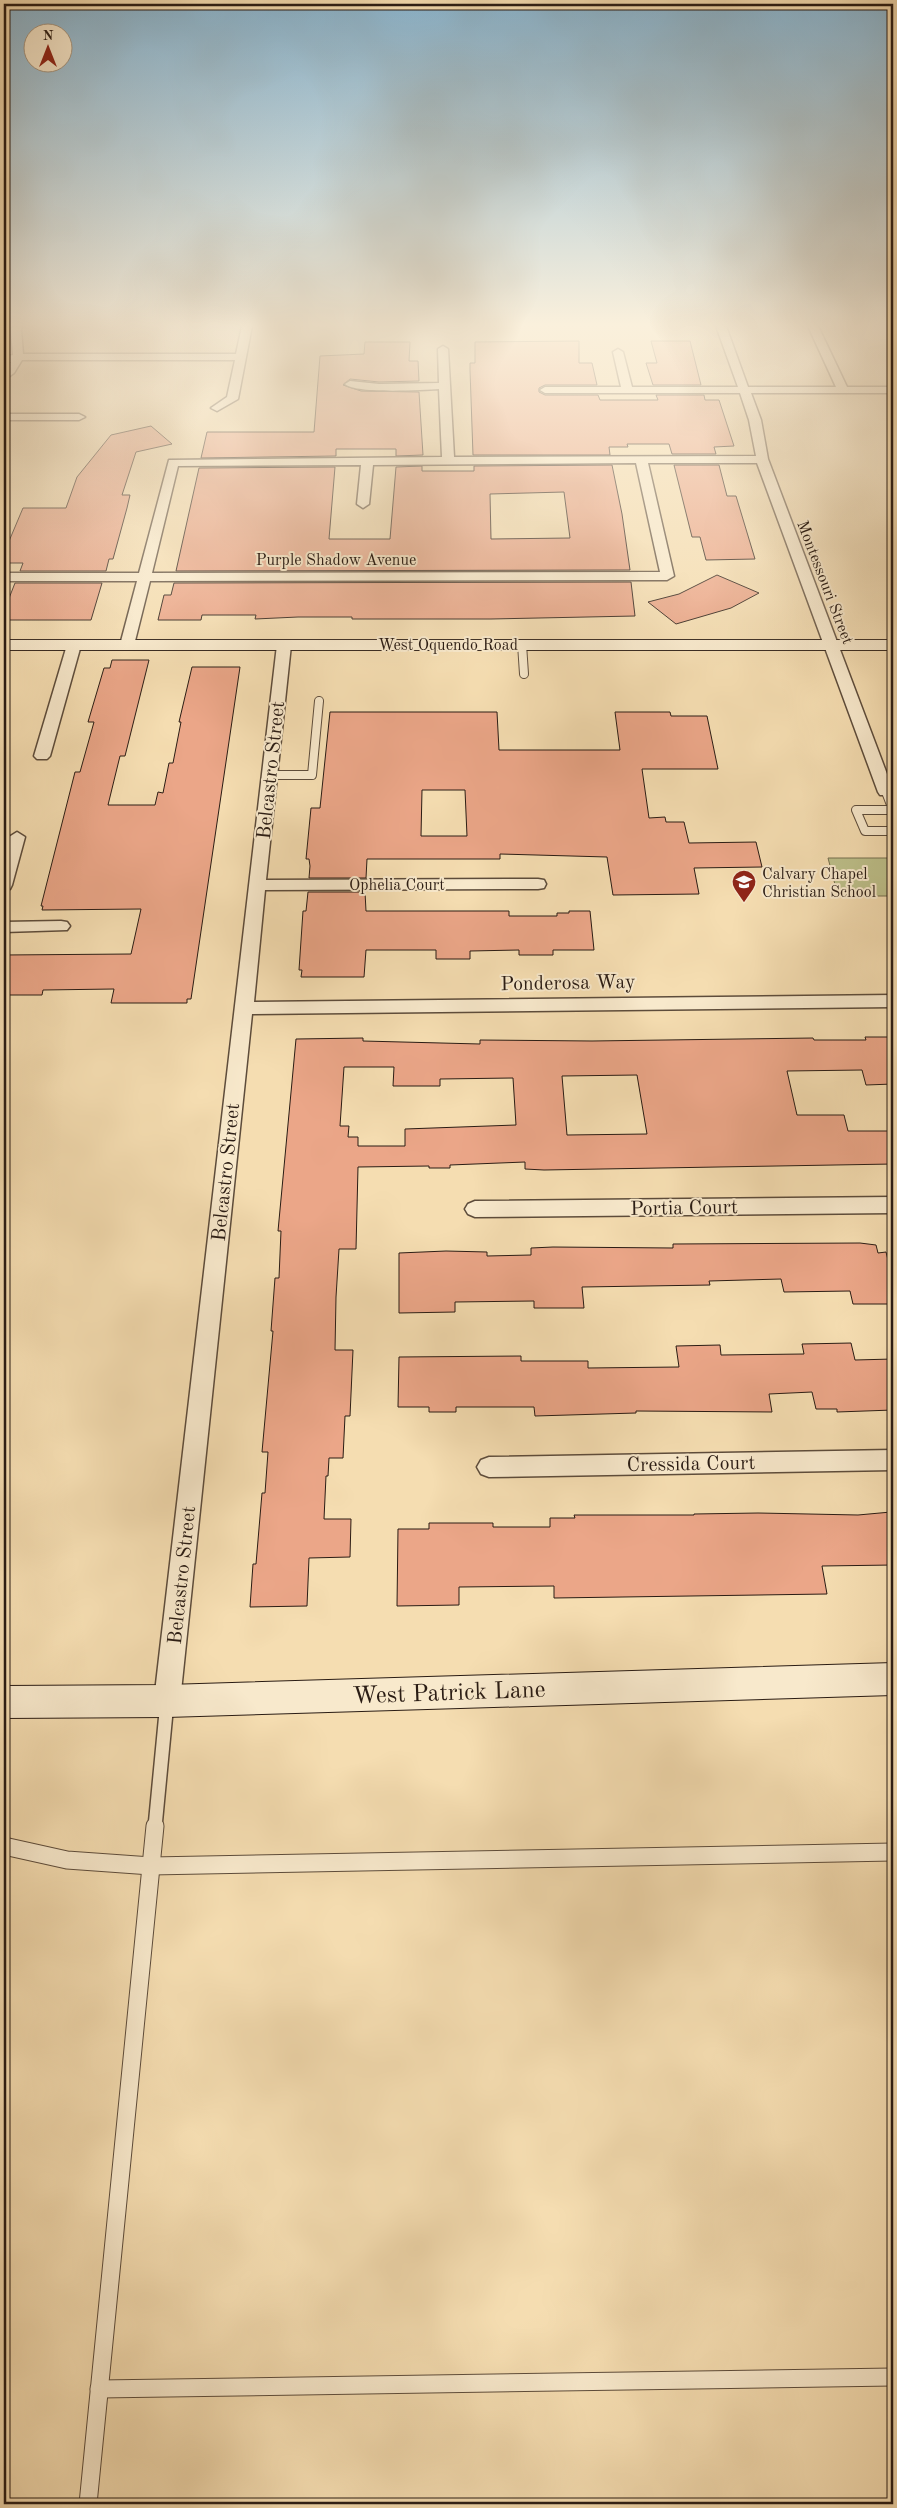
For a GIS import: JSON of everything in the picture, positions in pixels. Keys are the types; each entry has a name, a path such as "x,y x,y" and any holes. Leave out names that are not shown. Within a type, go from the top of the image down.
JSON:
{"street":[{"path":"447,443 448,461"},
{"name":"Montessouri Street","path":"759,443 762,459 830,644 837,655 886,792"},
{"path":"127,645 173,462 762,459"},
{"name":"Purple Shadow Avenue","path":"4,577 667,576 641,460"},
{"path":"363,504 367,461"},
{"name":"Belcastro Street","path":"167,1700 284,644"},
{"name":"West Oquendo Road","path":"4,645 893,645"},
{"path":"42,756 74,645"},
{"path":"4,885 17,837"},
{"name":"Ophelia Court","path":"257,885 538,884"},
{"path":"4,927 60,926"},
{"name":"Ponderosa Way","path":"243,1008 893,1001"},
{"name":"Portia Court","path":"475,1209 893,1205"},
{"name":"Cressida Court","path":"489,1466 893,1460"},
{"name":"West Patrick Lane","path":"4,1702 167,1700 893,1679"}],"lane":[{"path":"522,644 524,674"},
{"path":"269,775 312,775 319,701"},
{"path":"886,792 893,810 856,810 865,831 893,831"},
{"path":"88,2504 167,1700"},
{"path":"4,1846 67,1860 151,1866 893,1852"},
{"path":"99,2389 893,2377"}],"green space":[{"path":"828,858 893,858 893,896 838,896"}],"building":[{"path":"104,443 172,444 136,452 122,495 130,495 127,508 113,559 109,559 106,571 20,571 23,563 4,563 4,553 23,508 66,508 77,477"},
{"path":"204,443 422,443 423,455 396,456 396,449 336,449 336,456 201,458"},
{"path":"473,443 733,443 734,446 714,447 716,454 672,454 669,444 627,444 628,447 609,447 610,455 473,455"},
{"path":"612,465 622,514 630,570 176,571 199,468 335,467 329,539 390,539 396,467 422,466 422,471 474,471 474,466","holes":["564,492 570,538 491,539 490,494"]},
{"path":"674,465 719,465 727,496 736,496 755,559 706,560 700,537 692,537"},
{"path":"717,575 759,593 731,608 676,624 648,602 679,594"},
{"path":"631,582 635,616 491,619 298,617 255,619 256,615 202,615 201,620 158,620 164,595 171,595 174,583"},
{"path":"15,583 102,583 91,620 4,620 4,611"},
{"path":"112,660 149,660 125,756 120,756 108,805 155,805 158,792 163,793 169,763 173,763 181,722 179,722 192,667 240,667 191,999 187,999 187,1003 111,1003 114,989 43,990 42,995 4,995 4,955 131,954 141,909 42,910 43,906 41,906 75,772 80,772 94,722 88,722 104,668 110,668"},
{"path":"330,712 497,712 499,750 620,750 615,712 670,712 671,716 707,716 718,769 642,769 649,818 665,817 666,822 684,822 689,843 756,842 762,867 694,868 699,894 613,895 607,857 500,854 500,859 367,859 366,878 309,878 309,859 306,859 311,808 320,808","holes":["422,790 465,790 467,836 421,836"]},
{"path":"308,892 365,892 366,911 509,911 509,916 557,916 557,913 569,913 569,911 590,911 594,950 553,950 553,955 519,955 519,950 470,951 470,959 436,959 436,950 366,950 364,977 301,977 302,970 299,970 303,911 306,911"},
{"path":"865,1037 889,1037 893,1051 893,1084 866,1085 862,1070 787,1071 797,1115 844,1115 848,1131 893,1131 893,1164 544,1170 525,1169 525,1162 450,1165 450,1168 429,1168 429,1166 358,1167 356,1249 339,1249 336,1297 335,1350 353,1350 350,1416 345,1416 343,1458 329,1458 328,1476 326,1476 324,1519 351,1519 350,1557 309,1558 307,1606 250,1607 253,1564 256,1564 262,1493 265,1493 268,1452 262,1452 273,1331 271,1331 275,1278 279,1278 281,1231 278,1231 296,1039 363,1038 363,1041 480,1044 480,1040 592,1041 813,1038 814,1040 866,1040","holes":["344,1067 394,1067 393,1086 440,1086 440,1079 513,1078 516,1125 405,1129 405,1146 358,1146 358,1137 348,1137 349,1126 340,1126","637,1075 647,1134 567,1135 562,1076"]},
{"path":"860,1243 876,1245 878,1253 886,1252 893,1280 893,1304 853,1304 850,1291 784,1292 781,1279 709,1281 710,1285 582,1287 584,1308 534,1308 534,1301 455,1302 455,1312 399,1313 399,1253 487,1252 487,1256 531,1255 531,1248 553,1247 673,1248 673,1244"},
{"path":"851,1343 855,1360 893,1359 893,1410 837,1412 837,1409 816,1409 812,1392 769,1394 772,1412 636,1411 636,1413 535,1416 534,1407 456,1407 456,1412 429,1412 429,1407 398,1407 399,1357 521,1356 521,1361 588,1361 588,1368 679,1367 676,1346 720,1345 721,1355 804,1354 802,1344"},
{"path":"891,1512 893,1524 893,1565 822,1566 827,1594 554,1598 554,1586 459,1587 459,1605 397,1606 398,1529 429,1529 429,1523 493,1523 493,1527 550,1527 550,1518 575,1518 574,1515 758,1513 858,1515"}],"place":[{"name":"Calvary Chapel Christian School","path":"744,903"}]}
